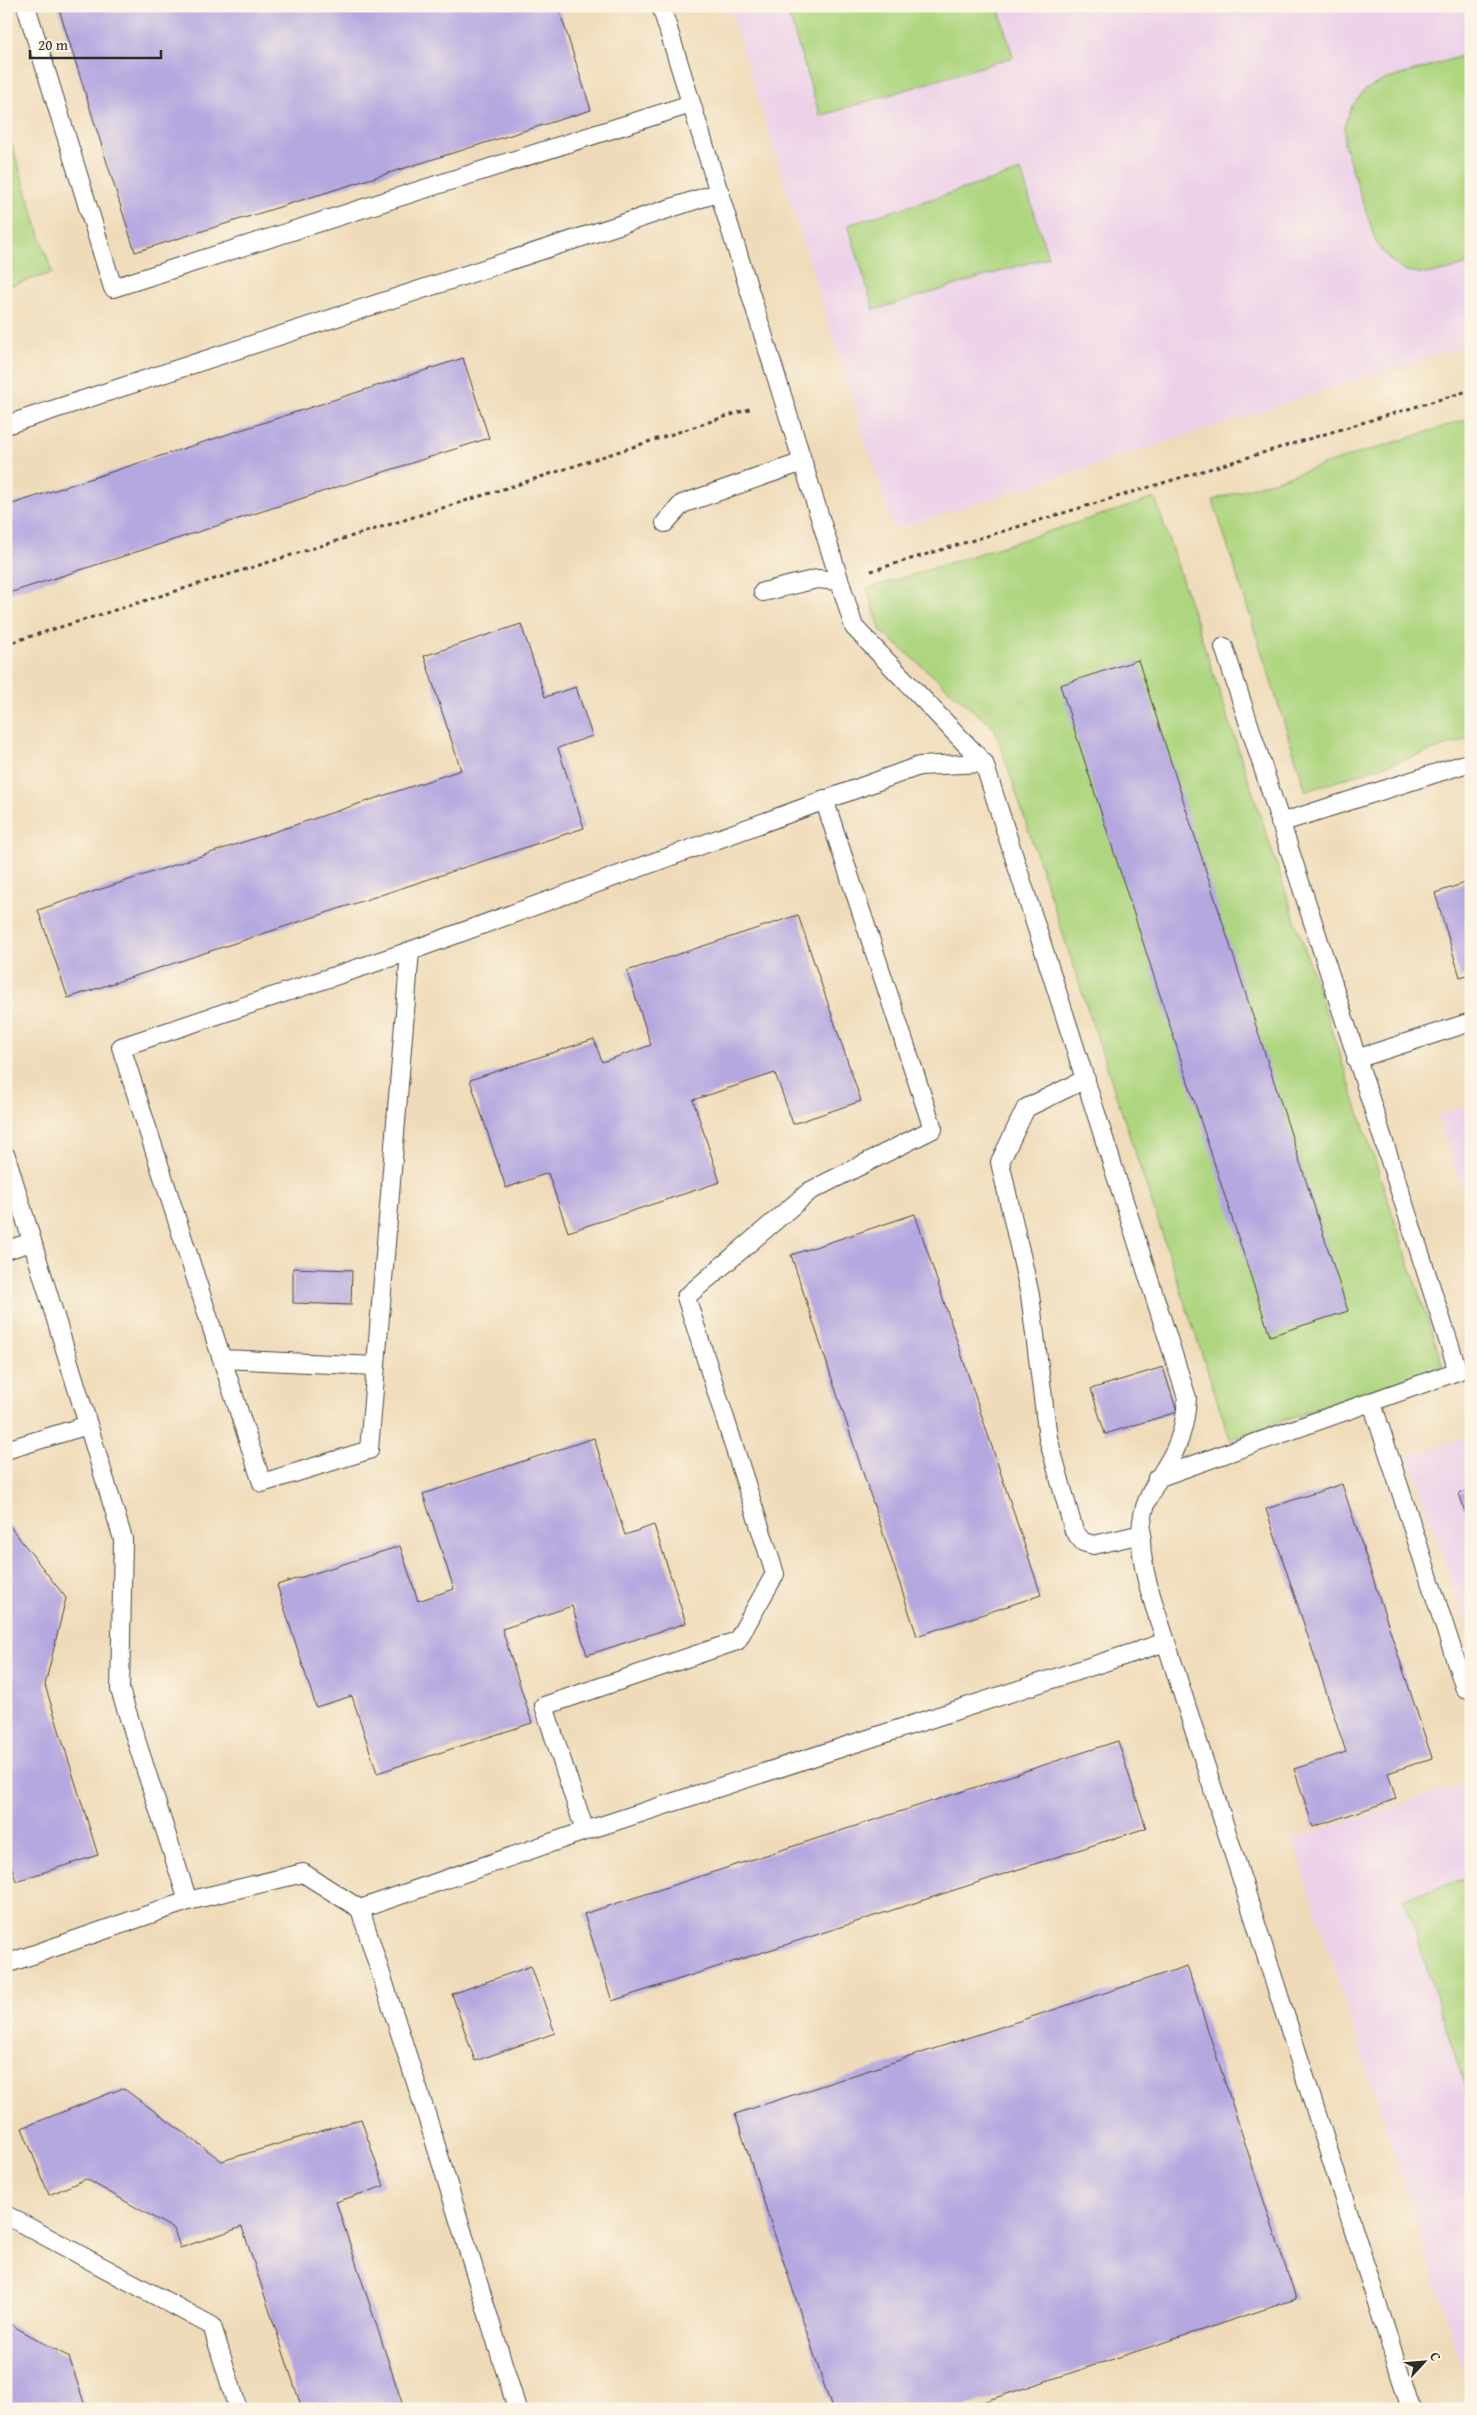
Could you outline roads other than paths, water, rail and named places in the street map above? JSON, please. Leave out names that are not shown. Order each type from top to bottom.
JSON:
[{"type":"lane","points":[[26,6],[113,288],[691,104]]},
{"type":"lane","points":[[661,6],[854,627],[984,763],[1086,1078],[1186,1398],[1186,1419],[1175,1450],[1157,1478],[1144,1508],[1140,1553],[1166,1642],[1411,2409]]},
{"type":"lane","points":[[6,425],[720,192]]},
{"type":"lane","points":[[665,523],[682,504],[804,462]]},
{"type":"lane","points":[[763,592],[817,580],[839,581]]},
{"type":"lane","points":[[1157,1478],[1458,1371],[1224,647]]},
{"type":"lane","points":[[1280,823],[1471,762]]},
{"type":"lane","points":[[410,951],[369,1450],[262,1483],[121,1047],[410,951],[919,766],[984,763]]},
{"type":"lane","points":[[586,1832],[544,1706],[737,1641],[775,1574],[686,1297],[810,1191],[933,1129],[824,799]]},
{"type":"lane","points":[[1356,1059],[1471,1022]]},
{"type":"lane","points":[[1086,1078],[1026,1108],[1000,1162],[1030,1295],[1048,1438],[1074,1531],[1083,1542],[1094,1545],[1142,1534]]},
{"type":"lane","points":[[6,1156],[123,1539],[120,1690],[188,1901]]},
{"type":"lane","points":[[6,1250],[32,1242]]},
{"type":"lane","points":[[222,1359],[375,1366]]},
{"type":"lane","points":[[1372,1403],[1465,1689]]},
{"type":"lane","points":[[6,1450],[88,1424]]},
{"type":"lane","points":[[360,1909],[586,1832],[1166,1642]]},
{"type":"lane","points":[[6,1964],[188,1901],[303,1873],[360,1909],[517,2409]]},
{"type":"lane","points":[[6,2214],[212,2326],[238,2409]]}]
